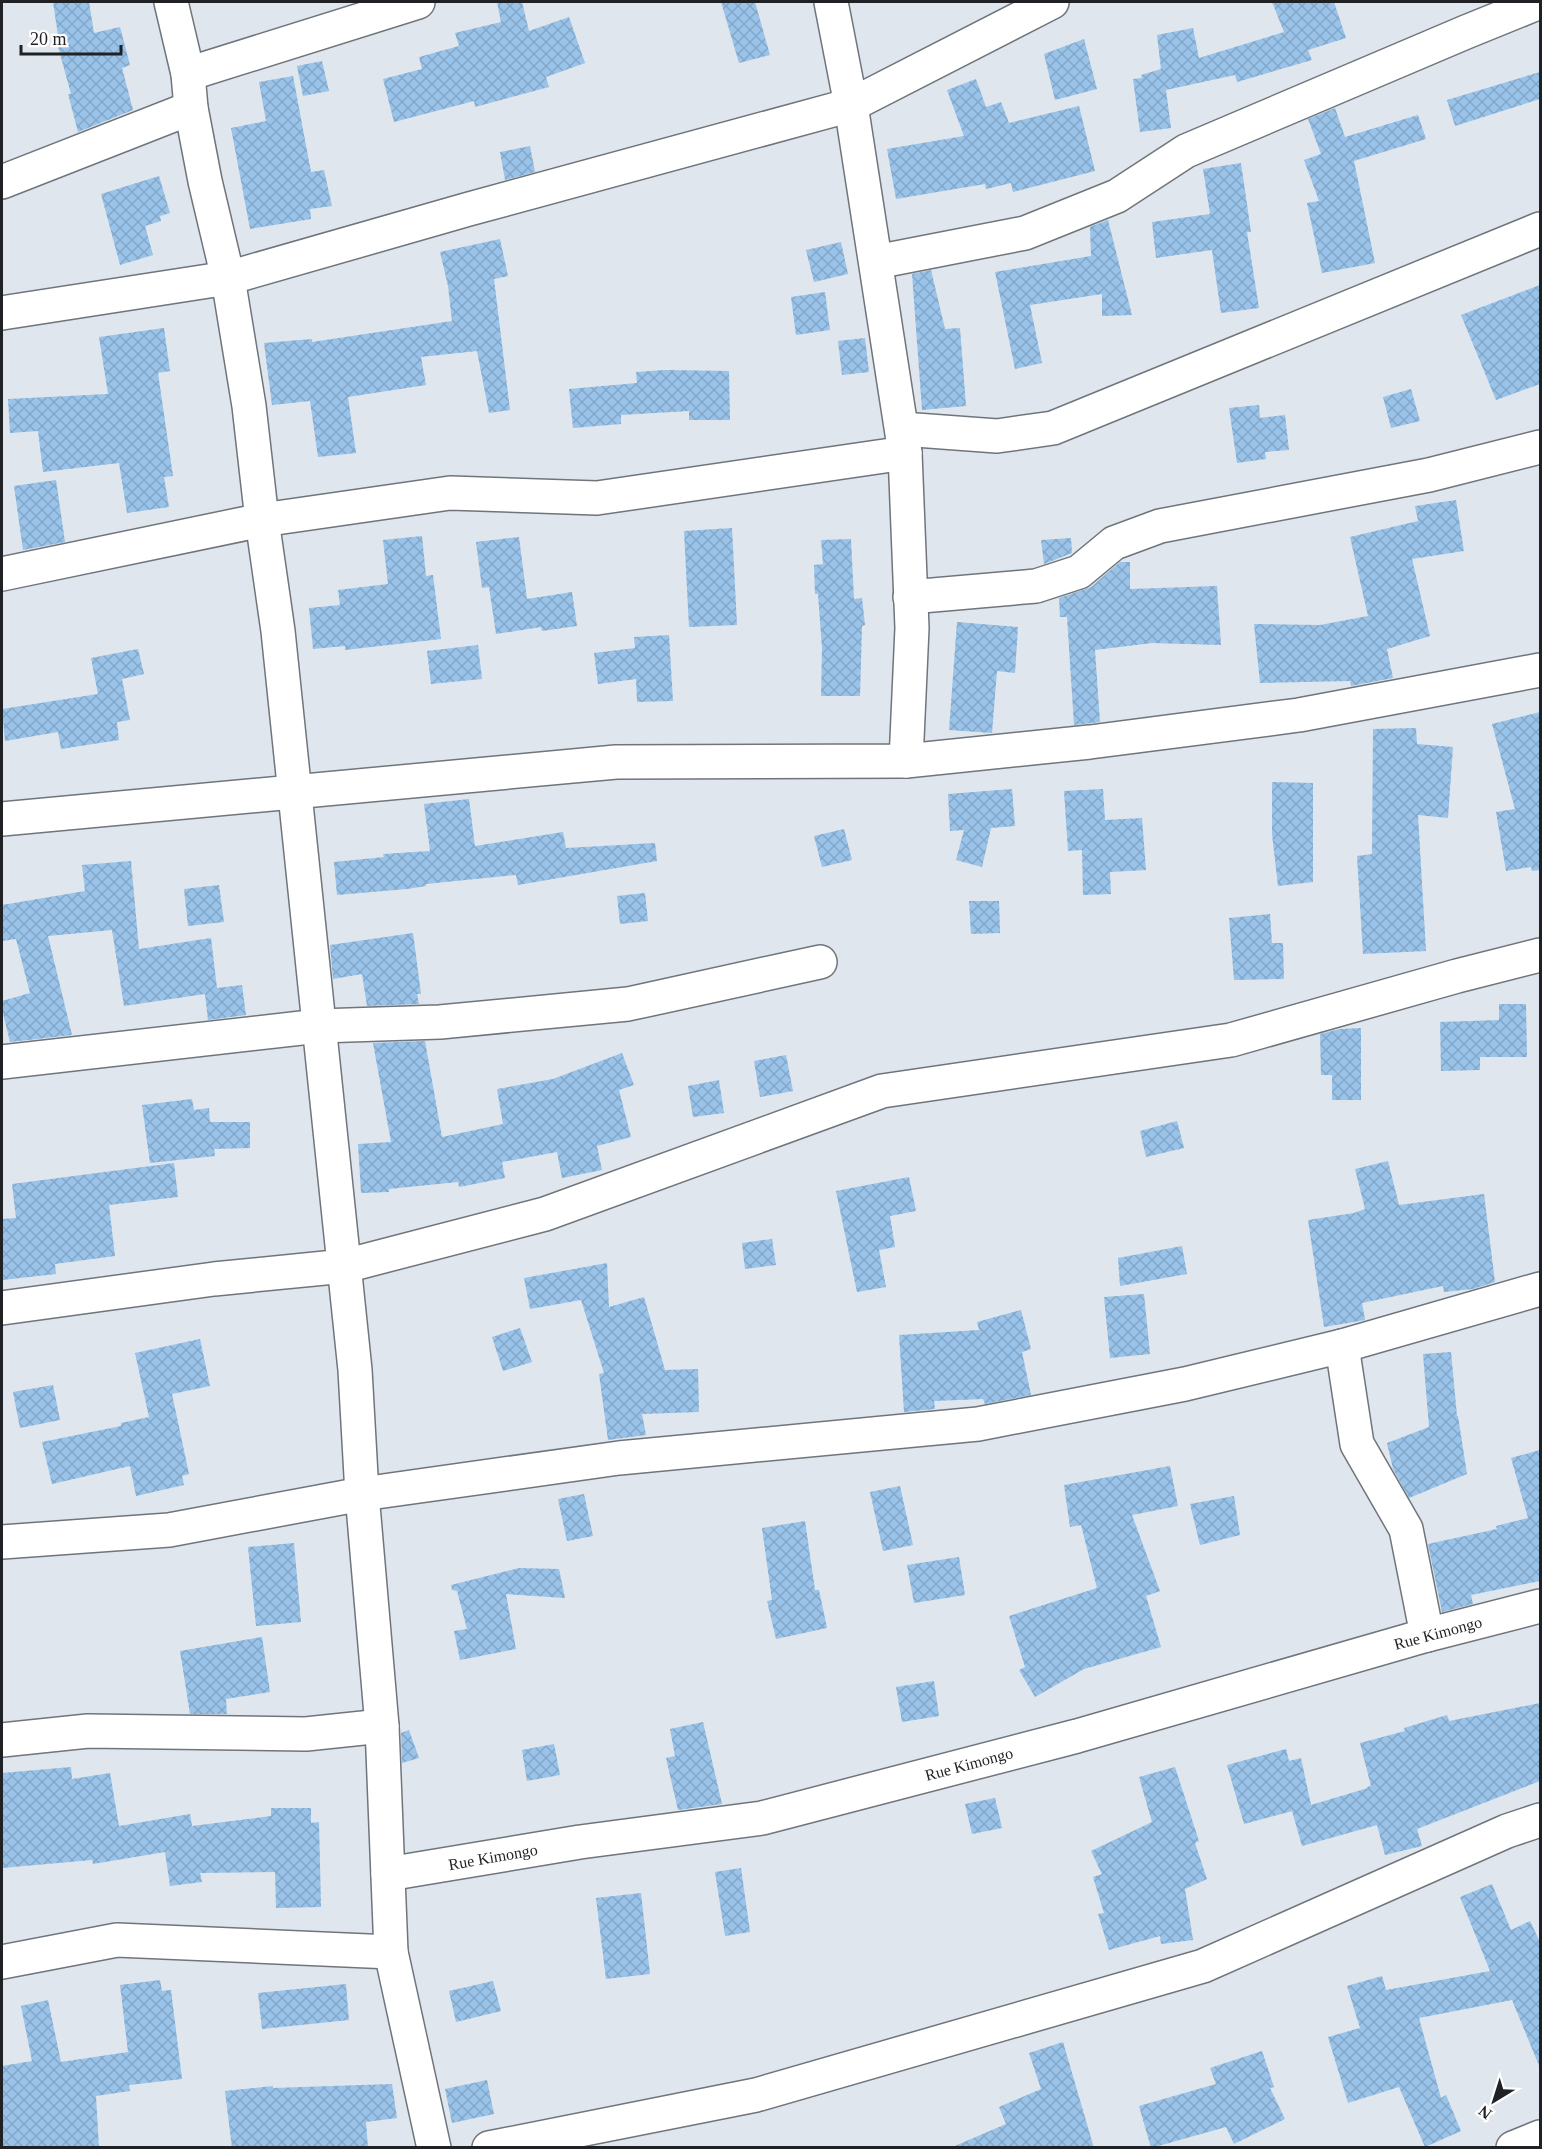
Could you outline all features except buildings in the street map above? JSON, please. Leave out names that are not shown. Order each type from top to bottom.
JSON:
[{"type":"street","points":[[171,2],[188,74],[191,108],[228,278],[249,406],[278,631],[297,791],[355,1370],[362,1494],[382,1726],[391,1952],[434,2148]]},
{"type":"street","points":[[188,74],[418,2]]},
{"type":"street","points":[[831,2],[851,105],[903,441],[912,628],[906,761]]},
{"type":"street","points":[[2,314],[228,278],[480,206],[851,105],[1052,2]]},
{"type":"street","points":[[876,262],[1025,233],[1117,196],[1186,151],[1540,2]]},
{"type":"street","points":[[2,182],[191,108]]},
{"type":"street","points":[[2,574],[262,520],[450,493],[597,498],[903,441],[997,435],[1053,428],[1540,229]]},
{"type":"street","points":[[910,597],[1036,586],[1079,572],[1114,543],[1160,526],[1429,475],[1540,447]]},
{"type":"street","points":[[2,819],[615,762],[906,761],[1090,742],[1299,715],[1540,670]]},
{"type":"street","points":[[2,1308],[214,1279],[345,1266],[545,1214],[882,1091],[1231,1040],[1540,955]]},
{"type":"street","points":[[2,1062],[319,1026],[440,1022],[628,1004],[819,962]]},
{"type":"street","points":[[2,1542],[169,1530],[362,1494],[619,1458],[978,1424],[1185,1384],[1342,1346],[1540,1289]]},
{"type":"street","points":[[1342,1346],[1357,1444],[1406,1529],[1427,1635]]},
{"type":"street","name":"Rue Kimongo","points":[[388,1874],[580,1842],[762,1818],[1077,1736],[1427,1635],[1540,1606]]},
{"type":"street","points":[[2,1740],[88,1731],[306,1734],[382,1726]]},
{"type":"street","points":[[489,2148],[756,2095],[1203,1966],[1507,1831],[1540,1820]]},
{"type":"street","points":[[2,1962],[117,1941],[391,1952]]},
{"type":"street","points":[[1513,2148],[1540,2137]]}]
